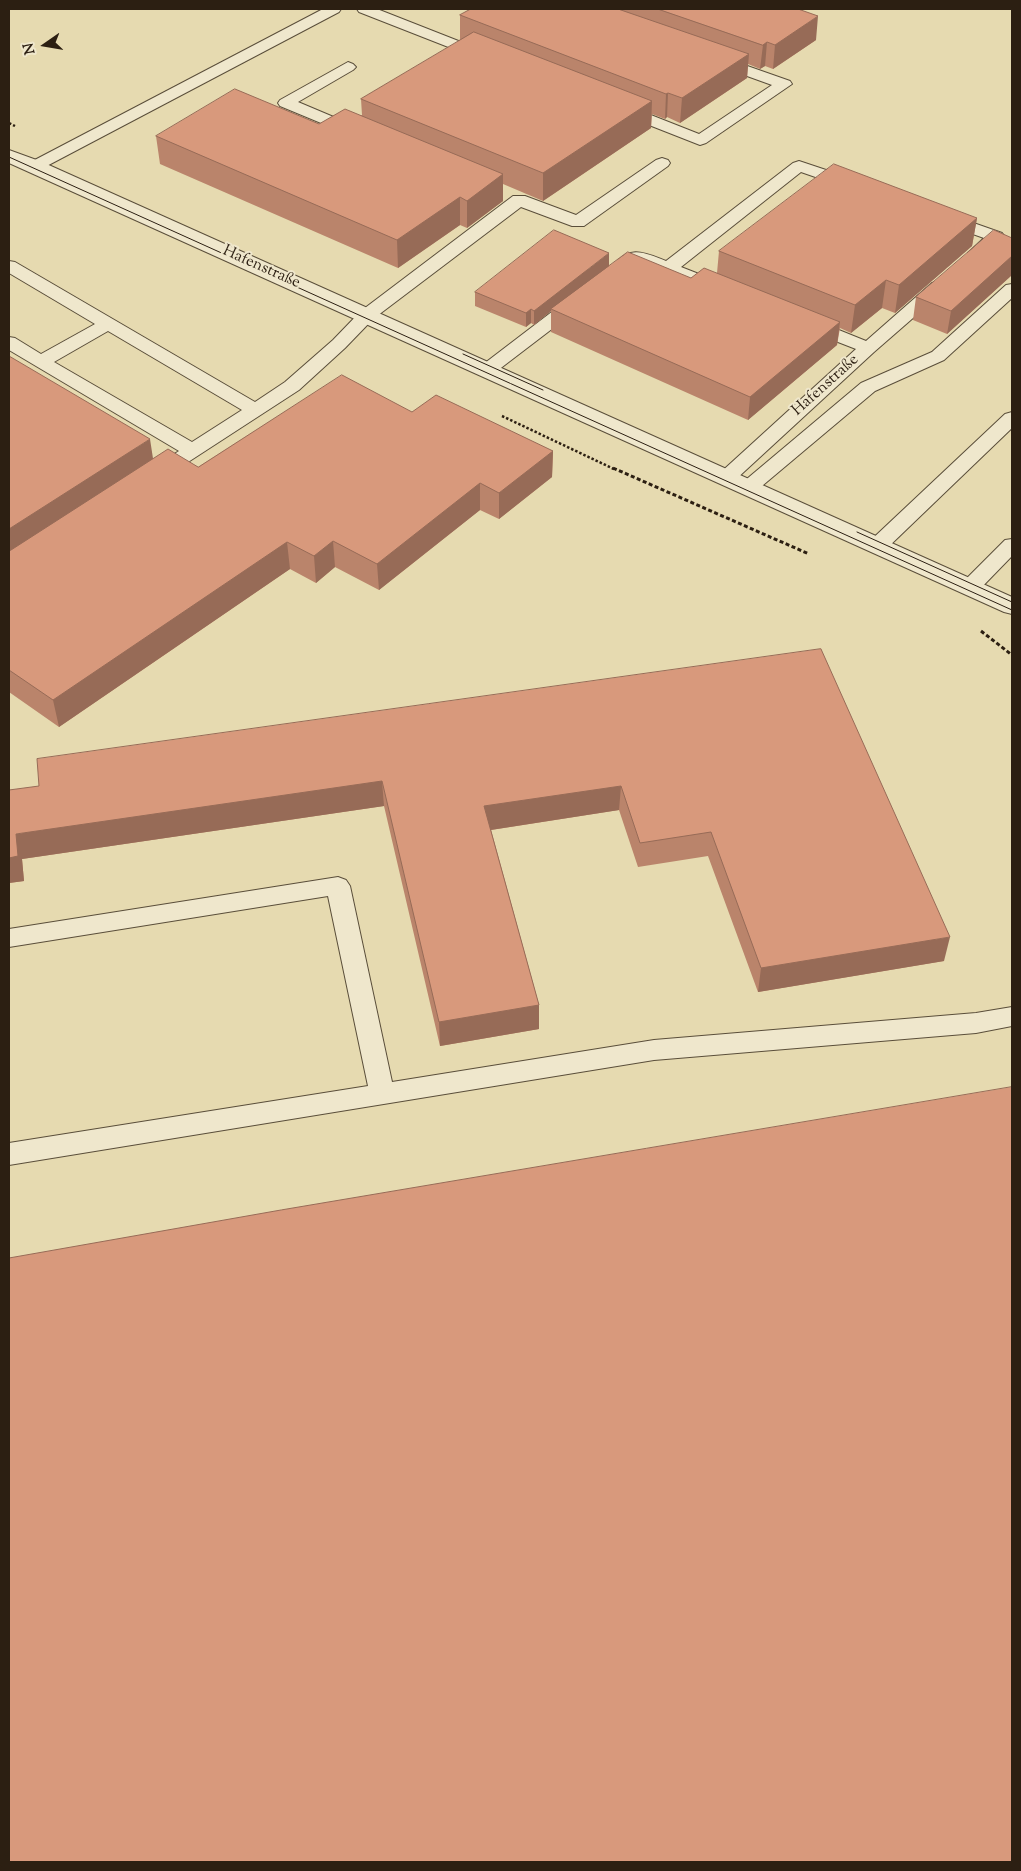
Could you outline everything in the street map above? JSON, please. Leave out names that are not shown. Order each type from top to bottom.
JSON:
[{"type":"street","name":"Hafenstraße","points":[[9,152],[35,166]]},
{"type":"street","name":"Hafenstraße","points":[[9,156],[35,166],[1012,606]]},
{"type":"lane","points":[[35,166],[334,9]]},
{"type":"lane","points":[[364,9],[499,61]]},
{"type":"lane","points":[[389,19],[406,9]]},
{"type":"lane","points":[[608,104],[700,140],[784,84],[700,54]]},
{"type":"lane","points":[[348,67],[286,103],[366,136]]},
{"type":"lane","points":[[501,192],[578,222],[662,163]]},
{"type":"lane","points":[[669,268],[799,166],[864,189]]},
{"type":"lane","points":[[142,483],[292,386],[367,316],[519,200]]},
{"type":"lane","points":[[930,213],[996,237],[966,263]]},
{"type":"lane","points":[[607,279],[637,256],[741,297]]},
{"type":"lane","points":[[9,266],[256,410]]},
{"type":"lane","points":[[868,348],[951,276]]},
{"type":"lane","points":[[749,487],[868,387],[938,356],[1012,289]]},
{"type":"lane","points":[[487,370],[592,290]]},
{"type":"lane","name":"Hafenstraße","points":[[727,477],[868,348],[796,319]]},
{"type":"lane","points":[[41,362],[108,324]]},
{"type":"lane","points":[[9,342],[193,451]]},
{"type":"lane","points":[[877,546],[1012,418]]},
{"type":"lane","points":[[970,587],[1012,545]]},
{"type":"lane","points":[[9,938],[338,886],[382,1094]]},
{"type":"lane","points":[[9,1154],[654,1050],[976,1023],[1012,1017]]},
{"type":"building","points":[[471,9],[618,9],[749,54],[682,98],[666,94],[460,15]]},
{"type":"building","points":[[658,9],[798,9],[818,16],[775,45],[767,42],[763,45]]},
{"type":"building","points":[[474,32],[652,101],[543,173],[361,99]]},
{"type":"building","points":[[235,89],[319,124],[345,109],[503,174],[467,201],[460,197],[397,240],[156,136]]},
{"type":"building","points":[[834,164],[977,218],[899,285],[886,280],[855,305],[719,251]]},
{"type":"building","points":[[554,230],[609,253],[534,311],[531,309],[526,313],[475,292]]},
{"type":"building","points":[[994,230],[1012,238],[1012,256],[951,311],[916,297]]},
{"type":"building","points":[[628,252],[691,278],[704,268],[840,322],[750,397],[551,309]]},
{"type":"building","points":[[9,356],[150,439],[9,529]]},
{"type":"building","points":[[342,375],[412,412],[436,395],[553,451],[499,493],[480,483],[377,564],[333,541],[314,556],[287,542],[53,700],[9,670],[9,551],[168,449],[198,467]]},
{"type":"building","points":[[821,649],[950,937],[761,968],[711,832],[640,843],[621,786],[484,806],[539,1005],[439,1022],[382,781],[16,834],[18,856],[9,858],[9,790],[39,786],[37,759]]},
{"type":"building","points":[[1012,1087],[1012,1862],[9,1862],[9,1258],[281,1210]]},
{"type":"tram line","points":[[9,157],[1012,610]]},
{"type":"tram line","points":[[463,354],[543,390]]},
{"type":"tram line","points":[[857,532],[1012,602]]}]
